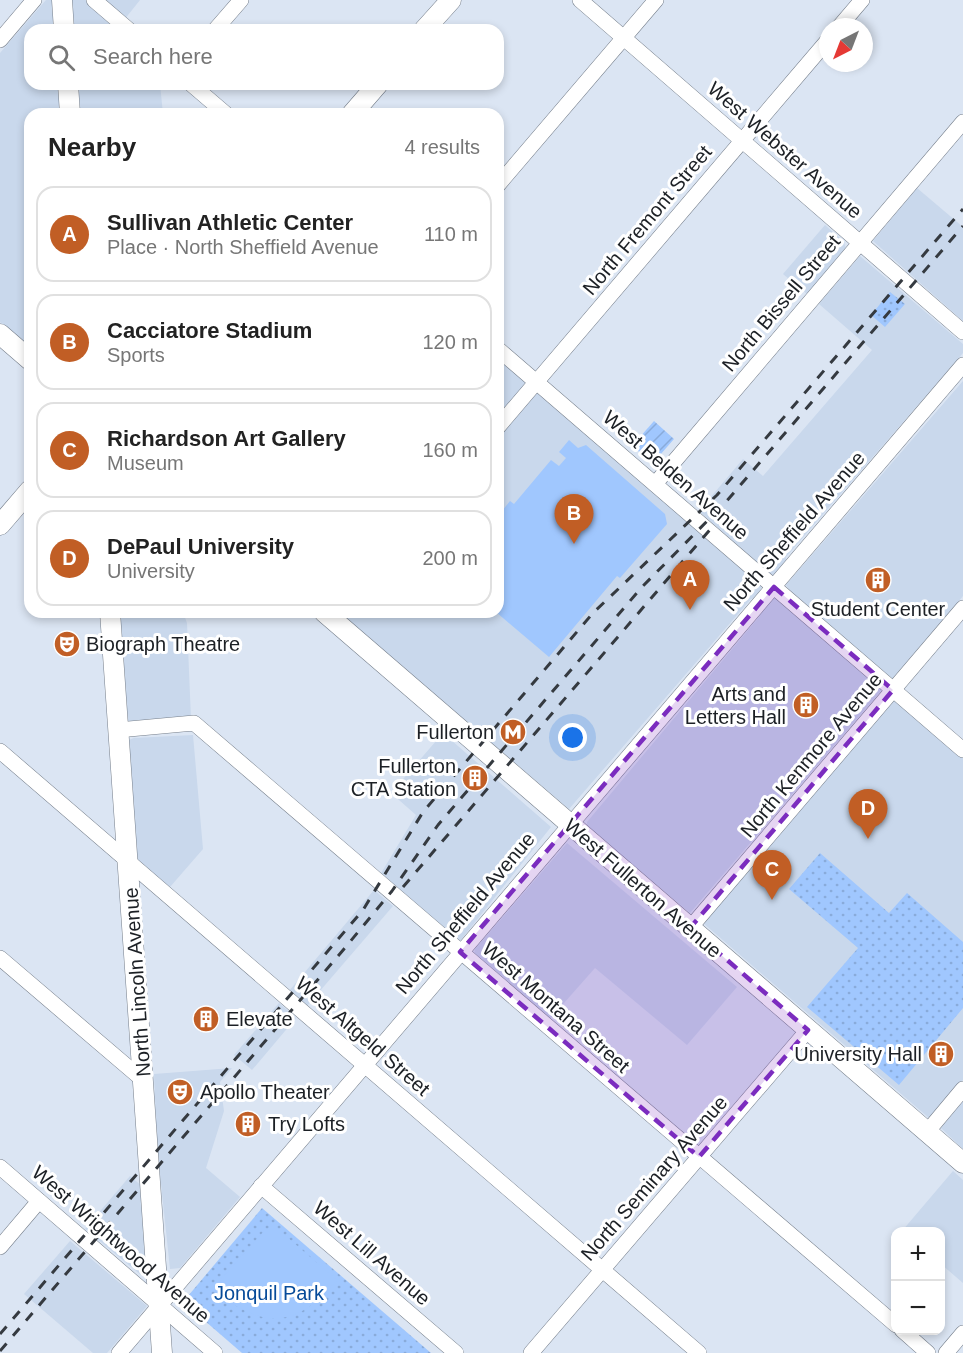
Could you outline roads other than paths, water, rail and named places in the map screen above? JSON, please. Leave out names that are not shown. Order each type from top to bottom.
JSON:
[{"type":"main road","points":[[62,0],[64,24]]},
{"type":"main road","points":[[429,24],[451,0]]},
{"type":"main road","points":[[68,90],[69,108]]},
{"type":"main road","points":[[357,108],[373,90]]},
{"type":"main road","points":[[0,334],[24,355]]},
{"type":"main road","points":[[0,525],[24,497]]},
{"type":"main road","name":"North Lincoln Avenue","points":[[110,618],[162,1353]]},
{"type":"main road","name":"West Fullerton Avenue","points":[[337,618],[569,824],[963,1163]]},
{"type":"street","points":[[0,40],[34,0]]},
{"type":"street","points":[[94,0],[122,24]]},
{"type":"street","points":[[220,24],[241,0]]},
{"type":"street","name":"West Webster Avenue","points":[[580,0],[963,332]]},
{"type":"street","points":[[504,178],[656,0]]},
{"type":"street","points":[[847,18],[862,0]]},
{"type":"street","name":"North Fremont Street","points":[[504,420],[819,51]]},
{"type":"street","points":[[199,90],[219,108]]},
{"type":"street","name":"North Bissell Street","points":[[654,484],[963,122]]},
{"type":"street","name":"West Belden Avenue","points":[[504,354],[963,750]]},
{"type":"street","name":"North Sheffield Avenue","points":[[119,1353],[963,365]]},
{"type":"street","name":"North Kenmore Avenue","points":[[690,928],[963,608]]},
{"type":"street","name":"West Montana Street","points":[[118,730],[194,723],[891,1321]]},
{"type":"street","name":"West Altgeld Street","points":[[0,751],[699,1353]]},
{"type":"street","points":[[0,958],[143,1080]]},
{"type":"street","name":"North Seminary Avenue","points":[[531,1353],[808,1030]]},
{"type":"street","points":[[927,1132],[963,1089]]},
{"type":"street","name":"West Wrightwood Avenue","points":[[0,1167],[214,1353]]},
{"type":"street","name":"West Lill Avenue","points":[[261,1186],[456,1353]]},
{"type":"street","points":[[0,1247],[39,1201]]},
{"type":"street","points":[[946,1353],[963,1333]]},
{"type":"street","points":[[908,1335],[928,1353]]},
{"type":"railway","points":[[0,1334],[363,910],[423,812],[593,613],[717,495],[963,209]]},
{"type":"railway","points":[[0,1351],[344,949],[392,891],[438,825],[642,587],[725,503],[963,226]]},
{"type":"railway","points":[[403,887],[714,525]]},
{"type":"place","name":"Cacciatore Stadium","points":[[574,544]]},
{"type":"place","name":"Student Center","points":[[878,580]]},
{"type":"place","name":"Sullivan Athletic Center","points":[[690,610]]},
{"type":"place","name":"Biograph Theatre","points":[[67,644]]},
{"type":"place","name":"Arts and Letters Hall","points":[[806,705]]},
{"type":"place","name":"Fullerton","points":[[513,732]]},
{"type":"place","name":"Fullerton CTA Station","points":[[475,778]]},
{"type":"place","name":"DePaul University","points":[[868,839]]},
{"type":"place","name":"Richardson Art Gallery","points":[[772,900]]},
{"type":"place","name":"Elevate","points":[[206,1019]]},
{"type":"place","name":"University Hall","points":[[941,1054]]},
{"type":"place","name":"Apollo Theater","points":[[180,1092]]},
{"type":"place","name":"Try Lofts","points":[[248,1124]]},
{"type":"park label","name":"Jonquil Park","points":[[269,1293]]}]
